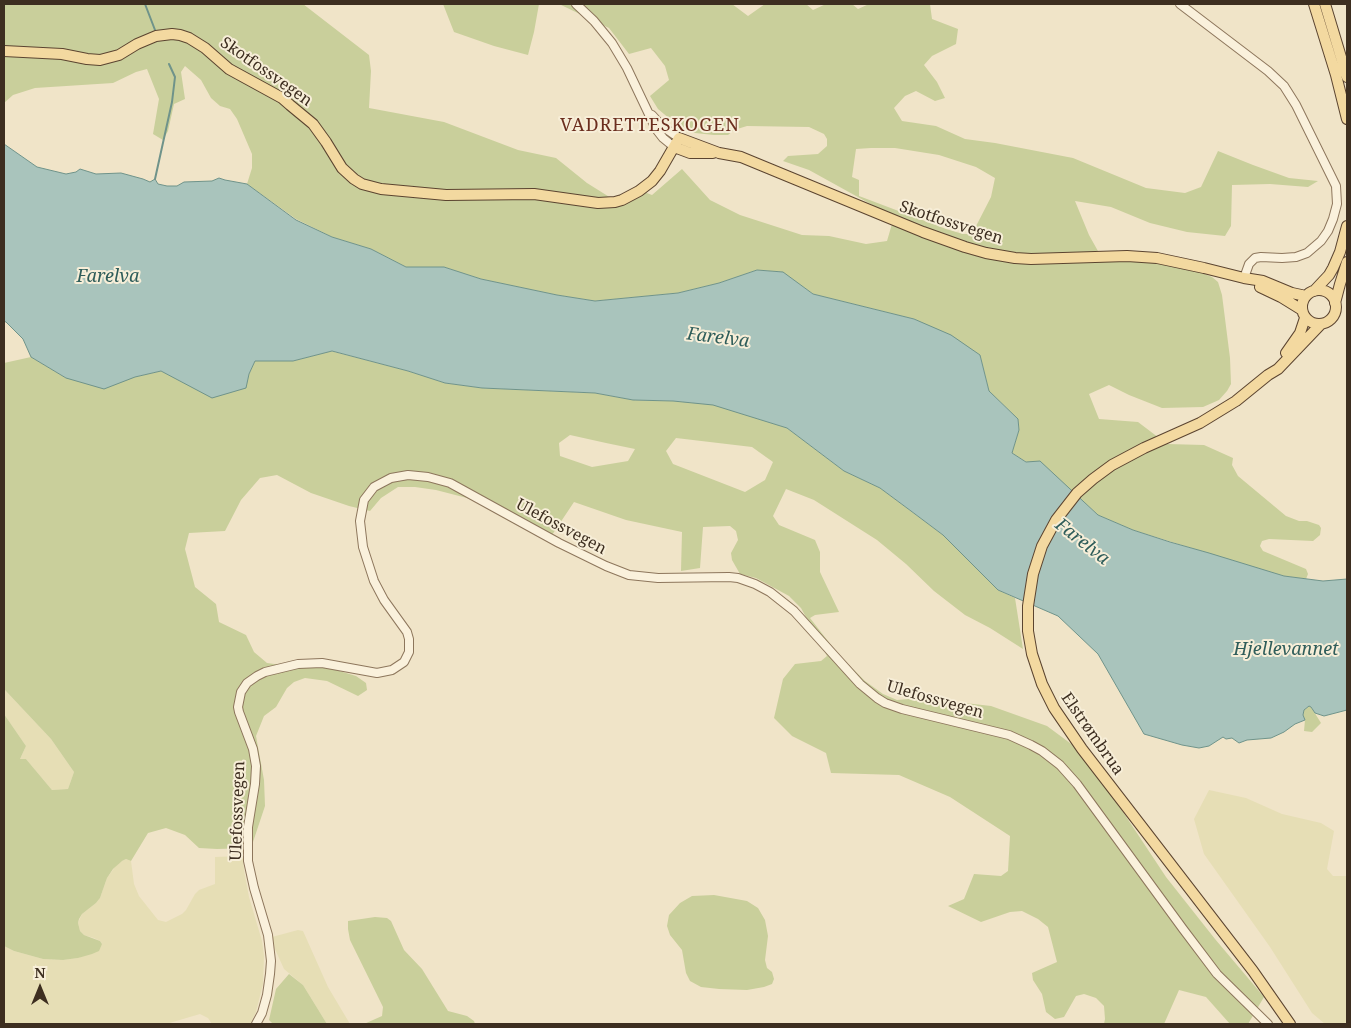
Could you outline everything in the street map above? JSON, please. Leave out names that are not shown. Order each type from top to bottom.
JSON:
[{"type":"main road","points":[[1314,4],[1334,68],[1347,119]]},
{"type":"main road","points":[[1325,4],[1347,77]]},
{"type":"main road","name":"Skotfossvegen","points":[[4,51],[62,54],[100,60],[119,55],[156,36],[172,34],[189,38],[205,48],[229,69],[282,98],[295,108],[313,124],[342,168],[362,184],[381,189],[446,195],[534,194],[607,203],[622,200],[646,187],[660,171],[676,143],[741,158],[923,232],[986,253],[1015,258],[1143,256],[1263,281],[1292,293],[1310,294]]},
{"type":"main road","points":[[1347,226],[1340,252],[1329,275],[1302,302],[1304,314],[1312,323],[1325,324],[1332,318],[1336,311],[1340,284],[1347,262]]},
{"type":"main road","name":"Skotfossvegen","points":[[1244,278],[1281,297],[1304,314]]},
{"type":"main road","points":[[1310,294],[1327,292],[1336,303]]},
{"type":"main road","name":"Elstrømbrua","points":[[1268,375],[1300,333],[1304,314]]},
{"type":"main road","name":"Elstrømbrua","points":[[1290,1024],[1254,971],[1063,722],[1047,696],[1038,674],[1030,644],[1028,618],[1030,585],[1036,560],[1047,535],[1069,502],[1086,485],[1112,465],[1213,416],[1236,401],[1268,375],[1278,370],[1320,325]]},
{"type":"street","points":[[576,4],[594,21],[612,43],[649,112],[676,143]]},
{"type":"street","points":[[1180,4],[1268,71],[1284,86],[1296,105],[1336,186],[1337,204],[1333,219],[1321,241],[1307,253],[1296,257],[1256,258],[1249,264],[1244,278]]},
{"type":"street","name":"Ulefossvegen","points":[[256,1024],[267,995],[270,961],[267,932],[248,861],[248,827],[256,766],[253,749],[239,712],[241,692],[247,683],[257,676],[298,664],[322,663],[377,672],[392,670],[404,662],[409,652],[407,632],[384,600],[374,581],[363,547],[360,521],[364,500],[374,487],[391,478],[408,475],[438,478],[450,483],[558,543],[629,575],[658,578],[730,577],[755,584],[770,592],[794,611],[860,684],[884,703],[1008,735],[1031,744],[1042,751],[1060,765],[1077,784],[1217,974],[1268,1024]]},
{"type":"shaded area","points":[[4,689],[51,739],[74,772],[68,789],[52,790],[26,759],[20,759],[26,746],[4,714]]},
{"type":"shaded area","points":[[1209,790],[1246,798],[1282,814],[1321,823],[1334,831],[1327,869],[1333,876],[1347,876],[1347,1024],[1325,1024],[1312,1013],[1270,947],[1204,854],[1194,819]]},
{"type":"shaded area","points":[[241,856],[243,858],[249,897],[262,941],[264,956],[263,984],[256,1012],[250,1024],[212,1024],[208,1018],[200,1014],[166,1024],[4,1024],[4,946],[14,951],[43,959],[63,960],[78,958],[102,944],[94,938],[84,935],[80,931],[78,923],[82,914],[100,898],[107,878],[118,863],[126,859],[131,861],[134,884],[139,896],[158,920],[166,922],[182,914],[199,890],[215,884],[215,857]]},
{"type":"shaded area","points":[[298,930],[303,931],[328,987],[350,1024],[327,1024],[303,985],[284,969],[274,947],[272,937]]},
{"type":"green space","points":[[4,4],[303,4],[369,55],[371,71],[369,108],[444,122],[518,150],[556,158],[587,183],[619,203],[639,190],[652,195],[682,169],[710,200],[740,215],[802,235],[829,236],[866,244],[887,241],[894,217],[809,170],[783,161],[788,156],[818,154],[827,146],[827,139],[824,134],[809,127],[747,126],[734,130],[728,135],[714,135],[695,133],[676,124],[658,109],[650,96],[669,80],[665,66],[651,48],[629,54],[609,28],[559,4],[732,4],[748,16],[765,4],[806,4],[813,10],[826,4],[852,4],[858,9],[869,4],[930,4],[932,19],[958,29],[956,44],[932,56],[924,65],[937,82],[945,98],[935,101],[916,91],[905,96],[894,108],[902,121],[936,126],[965,139],[1073,158],[1146,188],[1185,193],[1201,187],[1218,151],[1289,178],[1318,181],[1308,187],[1270,184],[1232,185],[1231,226],[1225,236],[1187,232],[1150,223],[1111,207],[1075,201],[1089,235],[1103,260],[1139,261],[1169,265],[1200,272],[1218,282],[1222,295],[1230,358],[1231,384],[1219,400],[1203,407],[1162,408],[1109,385],[1089,394],[1099,419],[1138,422],[1167,444],[1204,445],[1233,458],[1232,465],[1238,476],[1286,516],[1319,525],[1321,528],[1320,535],[1313,541],[1269,539],[1262,541],[1260,546],[1263,551],[1306,569],[1308,574],[1306,579],[1262,570],[1133,530],[1098,515],[1069,488],[1012,453],[1019,430],[1018,419],[989,391],[980,355],[914,319],[813,294],[782,272],[757,270],[719,283],[678,293],[595,301],[481,279],[444,267],[406,267],[371,249],[332,237],[296,219],[247,184],[252,168],[252,154],[237,119],[230,109],[220,106],[211,98],[201,80],[185,66],[181,72],[185,99],[174,104],[168,131],[163,140],[153,134],[159,99],[147,69],[113,83],[35,88],[13,95],[4,103]],"holes":[[[895,148],[939,155],[976,167],[995,178],[991,197],[972,234],[963,234],[946,229],[859,196],[859,180],[852,177],[856,149]]]},
{"type":"green space","points":[[443,4],[539,4],[528,55],[454,32]]},
{"type":"green space","points":[[331,351],[408,371],[445,383],[482,388],[595,393],[633,400],[713,404],[787,428],[844,471],[880,488],[943,535],[998,590],[1015,598],[1023,649],[965,615],[934,591],[877,540],[814,500],[786,489],[773,516],[779,525],[815,540],[820,552],[820,572],[839,612],[815,615],[810,618],[838,654],[865,681],[883,694],[897,700],[921,698],[991,706],[1047,726],[1078,749],[1166,877],[1264,997],[1248,1024],[1230,1024],[1206,997],[1179,990],[1164,1024],[1104,1024],[1104,1006],[1096,998],[1084,994],[1076,996],[1064,1017],[1055,1019],[1046,1012],[1042,994],[1033,980],[1032,973],[1057,962],[1048,927],[1038,919],[1022,911],[1010,912],[981,922],[948,906],[964,899],[974,874],[1001,876],[1008,871],[1010,836],[950,797],[899,775],[831,773],[826,753],[792,736],[774,718],[783,679],[795,664],[821,661],[827,656],[801,608],[789,596],[756,578],[740,574],[732,560],[731,553],[738,540],[736,531],[730,526],[703,527],[700,568],[681,571],[682,532],[626,520],[574,502],[552,535],[519,516],[467,498],[436,490],[398,487],[381,498],[370,511],[311,493],[277,475],[260,478],[241,500],[225,531],[189,533],[185,549],[195,587],[216,604],[219,622],[246,635],[254,652],[267,663],[296,667],[326,667],[356,676],[366,683],[367,690],[358,696],[327,681],[305,678],[294,682],[287,688],[276,707],[264,716],[256,736],[264,780],[265,806],[251,848],[199,848],[185,835],[166,828],[148,833],[131,861],[126,859],[113,869],[107,878],[100,898],[79,919],[80,931],[84,935],[100,941],[102,944],[99,951],[78,958],[63,960],[43,959],[14,951],[4,946],[4,714],[26,746],[20,759],[26,759],[52,790],[68,789],[74,772],[51,739],[4,689],[4,363],[31,357],[66,378],[135,377],[161,371],[185,383],[245,388],[255,361],[293,361]],"holes":[[[570,435],[606,443],[635,449],[628,461],[592,467],[560,456],[559,443]],[[676,438],[752,447],[773,462],[765,480],[745,492],[673,464],[666,451]]]},
{"type":"green space","points":[[1309,706],[1321,723],[1312,732],[1304,731],[1304,710]]},
{"type":"green space","points":[[714,895],[747,901],[758,908],[765,920],[768,936],[765,960],[767,968],[772,972],[774,979],[772,984],[747,990],[719,989],[701,987],[690,981],[686,973],[682,950],[670,935],[667,926],[669,915],[680,903],[692,896]]},
{"type":"green space","points":[[375,917],[387,918],[391,921],[404,950],[422,969],[448,1011],[467,1016],[475,1024],[364,1024],[382,1016],[383,1007],[350,940],[348,921]]},
{"type":"green space","points":[[289,974],[303,985],[327,1024],[273,1024],[269,1020],[276,989]]},
{"type":"water","name":"Farelva","points":[[4,144],[37,167],[66,174],[80,169],[96,174],[121,173],[150,182],[155,179],[158,184],[167,186],[177,186],[184,182],[212,181],[219,178],[247,184],[296,220],[332,237],[371,249],[406,267],[444,267],[481,279],[595,301],[678,293],[719,283],[757,270],[783,272],[813,294],[914,319],[951,335],[980,355],[989,391],[1018,419],[1019,430],[1012,453],[1026,462],[1040,461],[1098,515],[1133,530],[1284,576],[1323,581],[1347,579],[1347,710],[1324,716],[1315,713],[1309,706],[1304,710],[1305,720],[1271,738],[1247,740],[1239,743],[1232,738],[1226,739],[1223,737],[1209,746],[1199,748],[1144,734],[1098,654],[1058,616],[998,590],[943,535],[880,488],[844,471],[787,428],[713,405],[633,400],[595,393],[482,388],[445,383],[332,351],[293,361],[255,361],[249,374],[246,388],[212,398],[161,371],[135,377],[104,389],[66,378],[31,357],[23,339],[4,321]]},
{"type":"waterway","points":[[145,4],[155,30]]},
{"type":"waterway","points":[[155,179],[172,102],[175,77],[169,64]]},
{"type":"district","name":"VADRETTESKOGEN","points":[[650,126]]},
{"type":"water label","name":"Hjellevannet","points":[[1286,650]]}]
